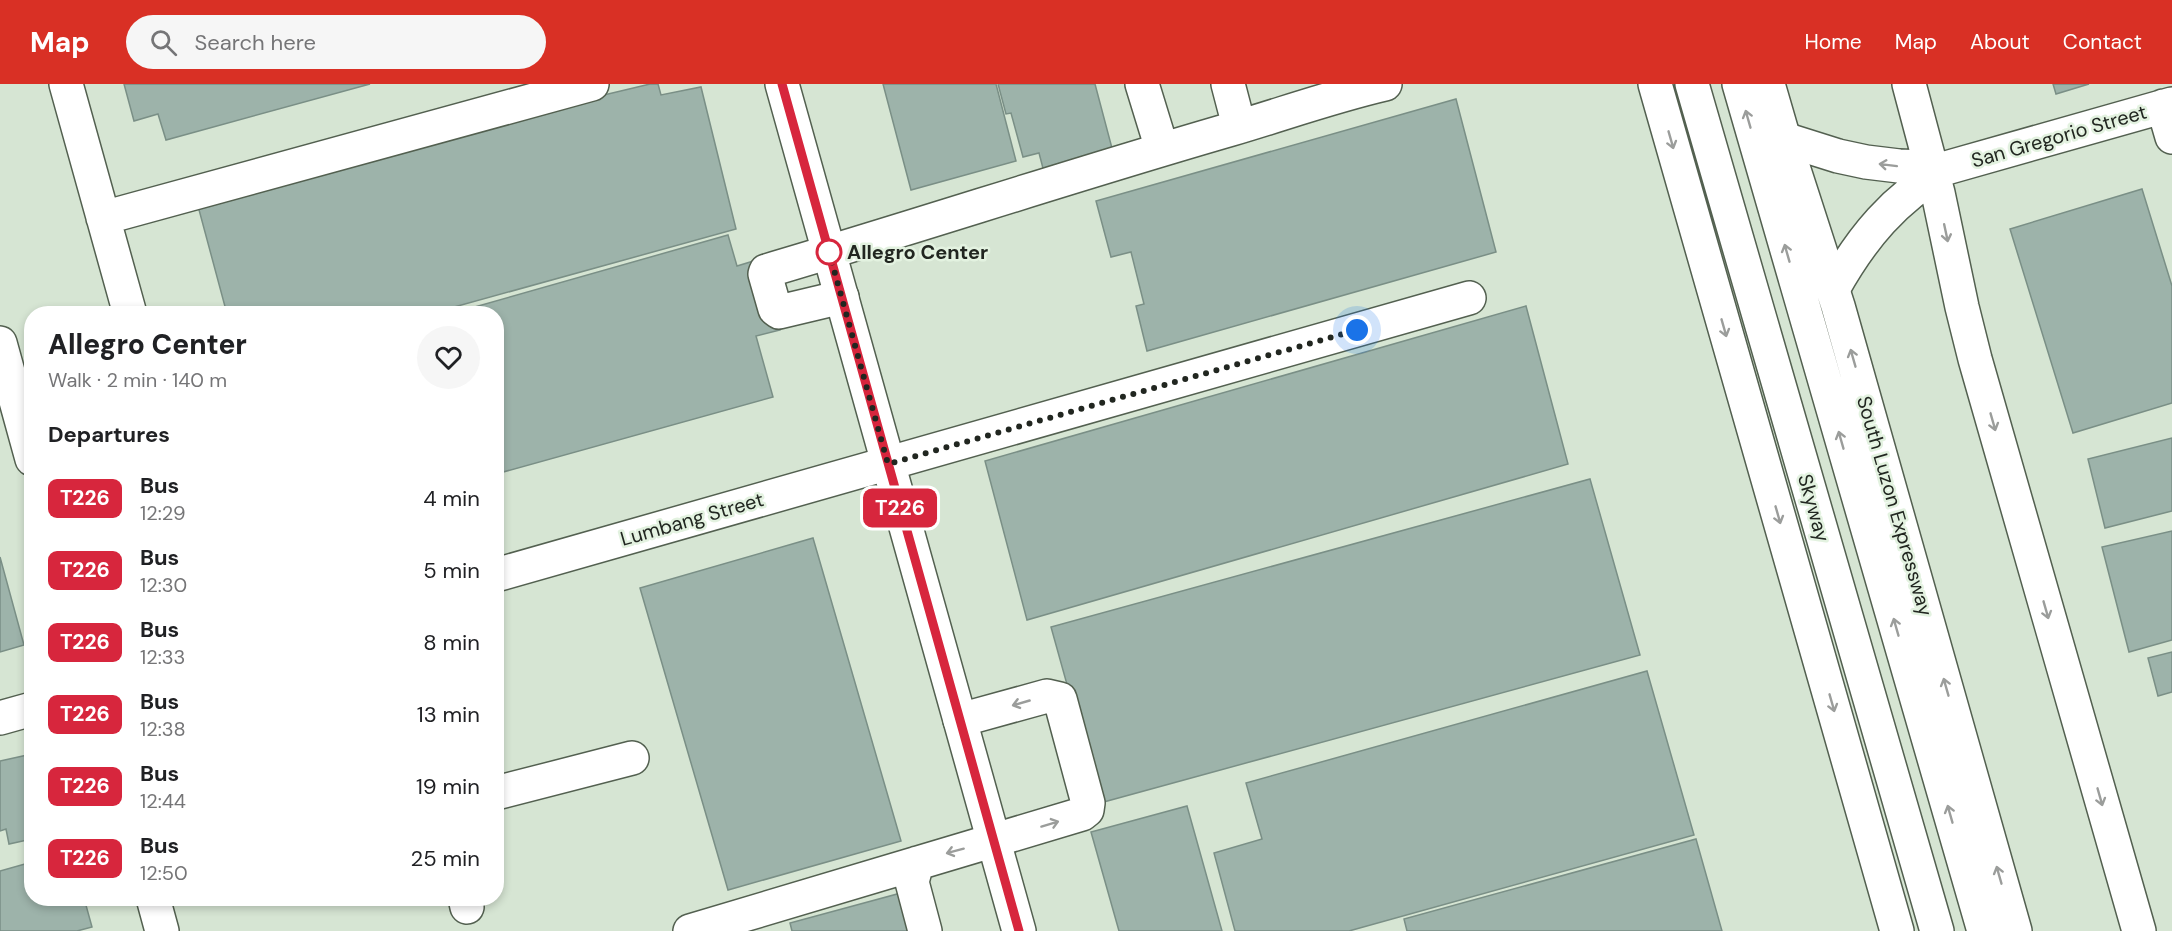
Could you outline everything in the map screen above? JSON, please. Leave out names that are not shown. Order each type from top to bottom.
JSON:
[{"type":"main road","points":[[66,84],[128,306]]},
{"type":"main road","points":[[103,218],[592,84]]},
{"type":"main road","points":[[782,84],[1019,931]]},
{"type":"main road","points":[[1142,84],[1162,149]]},
{"type":"main road","points":[[1228,84],[1239,126]]},
{"type":"main road","points":[[842,297],[779,312],[775,309],[765,274],[766,271],[829,251],[1239,126],[1310,94],[1382,84]]},
{"type":"main road","points":[[1654,84],[1897,931]]},
{"type":"main road","points":[[1690,84],[1933,931]]},
{"type":"main road","name":"Skyway","points":[[1690,84],[1937,931]]},
{"type":"main road","points":[[1738,84],[1984,931]]},
{"type":"main road","name":"South Luzon Expressway","points":[[1768,84],[1835,297],[2015,931]]},
{"type":"main road","points":[[1909,84],[1937,176],[1962,307],[1978,371],[2139,931]]},
{"type":"main road","name":"San Gregorio Street","points":[[1784,139],[1838,156],[1937,176],[2169,116]]},
{"type":"main road","points":[[1835,297],[1879,242],[1907,216],[1937,176]]},
{"type":"main road","name":"Lumbang Street","points":[[504,573],[1469,298]]},
{"type":"main road","points":[[0,343],[24,430]]},
{"type":"main road","points":[[690,931],[994,841],[1082,814],[1087,810],[1089,803],[1060,699],[1047,696],[960,720]]},
{"type":"main road","points":[[0,718],[24,711]]},
{"type":"main road","points":[[504,791],[632,758]]},
{"type":"main road","points":[[917,863],[912,882],[925,931]]},
{"type":"main road","points":[[155,906],[162,931]]},
{"type":"building","points":[[124,84],[370,84],[166,140],[158,114],[134,121]]},
{"type":"building","points":[[650,84],[658,84],[661,95],[701,87],[736,229],[458,306],[225,306],[198,206],[541,110]]},
{"type":"building","points":[[883,84],[996,84],[1016,161],[911,190]]},
{"type":"building","points":[[998,84],[1095,84],[1113,152],[1044,172],[1039,153],[1023,157],[1011,113],[1006,114]]},
{"type":"building","points":[[2053,84],[2089,84],[2056,94]]},
{"type":"building","points":[[1456,99],[1496,252],[1147,351],[1136,306],[1144,304],[1131,252],[1111,257],[1096,201]]},
{"type":"building","points":[[2142,189],[2172,286],[2172,403],[2073,433],[2010,229]]},
{"type":"building","points":[[728,235],[737,266],[760,259],[780,330],[756,336],[773,397],[504,472],[504,306],[478,306]]},
{"type":"building","points":[[1526,306],[1568,464],[1027,620],[985,461]]},
{"type":"building","points":[[2172,438],[2172,511],[2105,528],[2088,459]]},
{"type":"building","points":[[1590,479],[1640,655],[1100,803],[1051,627]]},
{"type":"building","points":[[2172,531],[2172,640],[2129,652],[2102,547]]},
{"type":"building","points":[[813,538],[901,841],[728,890],[640,588]]},
{"type":"building","points":[[0,557],[24,645],[0,652]]},
{"type":"building","points":[[2172,652],[2172,692],[2158,696],[2148,658]]},
{"type":"building","points":[[1647,671],[1694,835],[1349,931],[1235,931],[1214,853],[1262,839],[1246,783]]},
{"type":"building","points":[[24,756],[24,841],[9,844],[6,829],[0,831],[0,761]]},
{"type":"building","points":[[1187,806],[1222,931],[1119,931],[1091,832]]},
{"type":"building","points":[[1696,839],[1722,931],[1407,931],[1404,919]]},
{"type":"building","points":[[24,864],[24,906],[86,906],[92,927],[77,931],[0,931],[0,871]]},
{"type":"building","points":[[901,893],[917,931],[792,931],[790,923]]},
{"type":"bus line","name":"T226","points":[[782,84],[1019,931]]},
{"type":"place","name":"Allegro Center","points":[[829,252]]},
{"type":"route","points":[[829,252],[888,464],[1357,330]]}]
